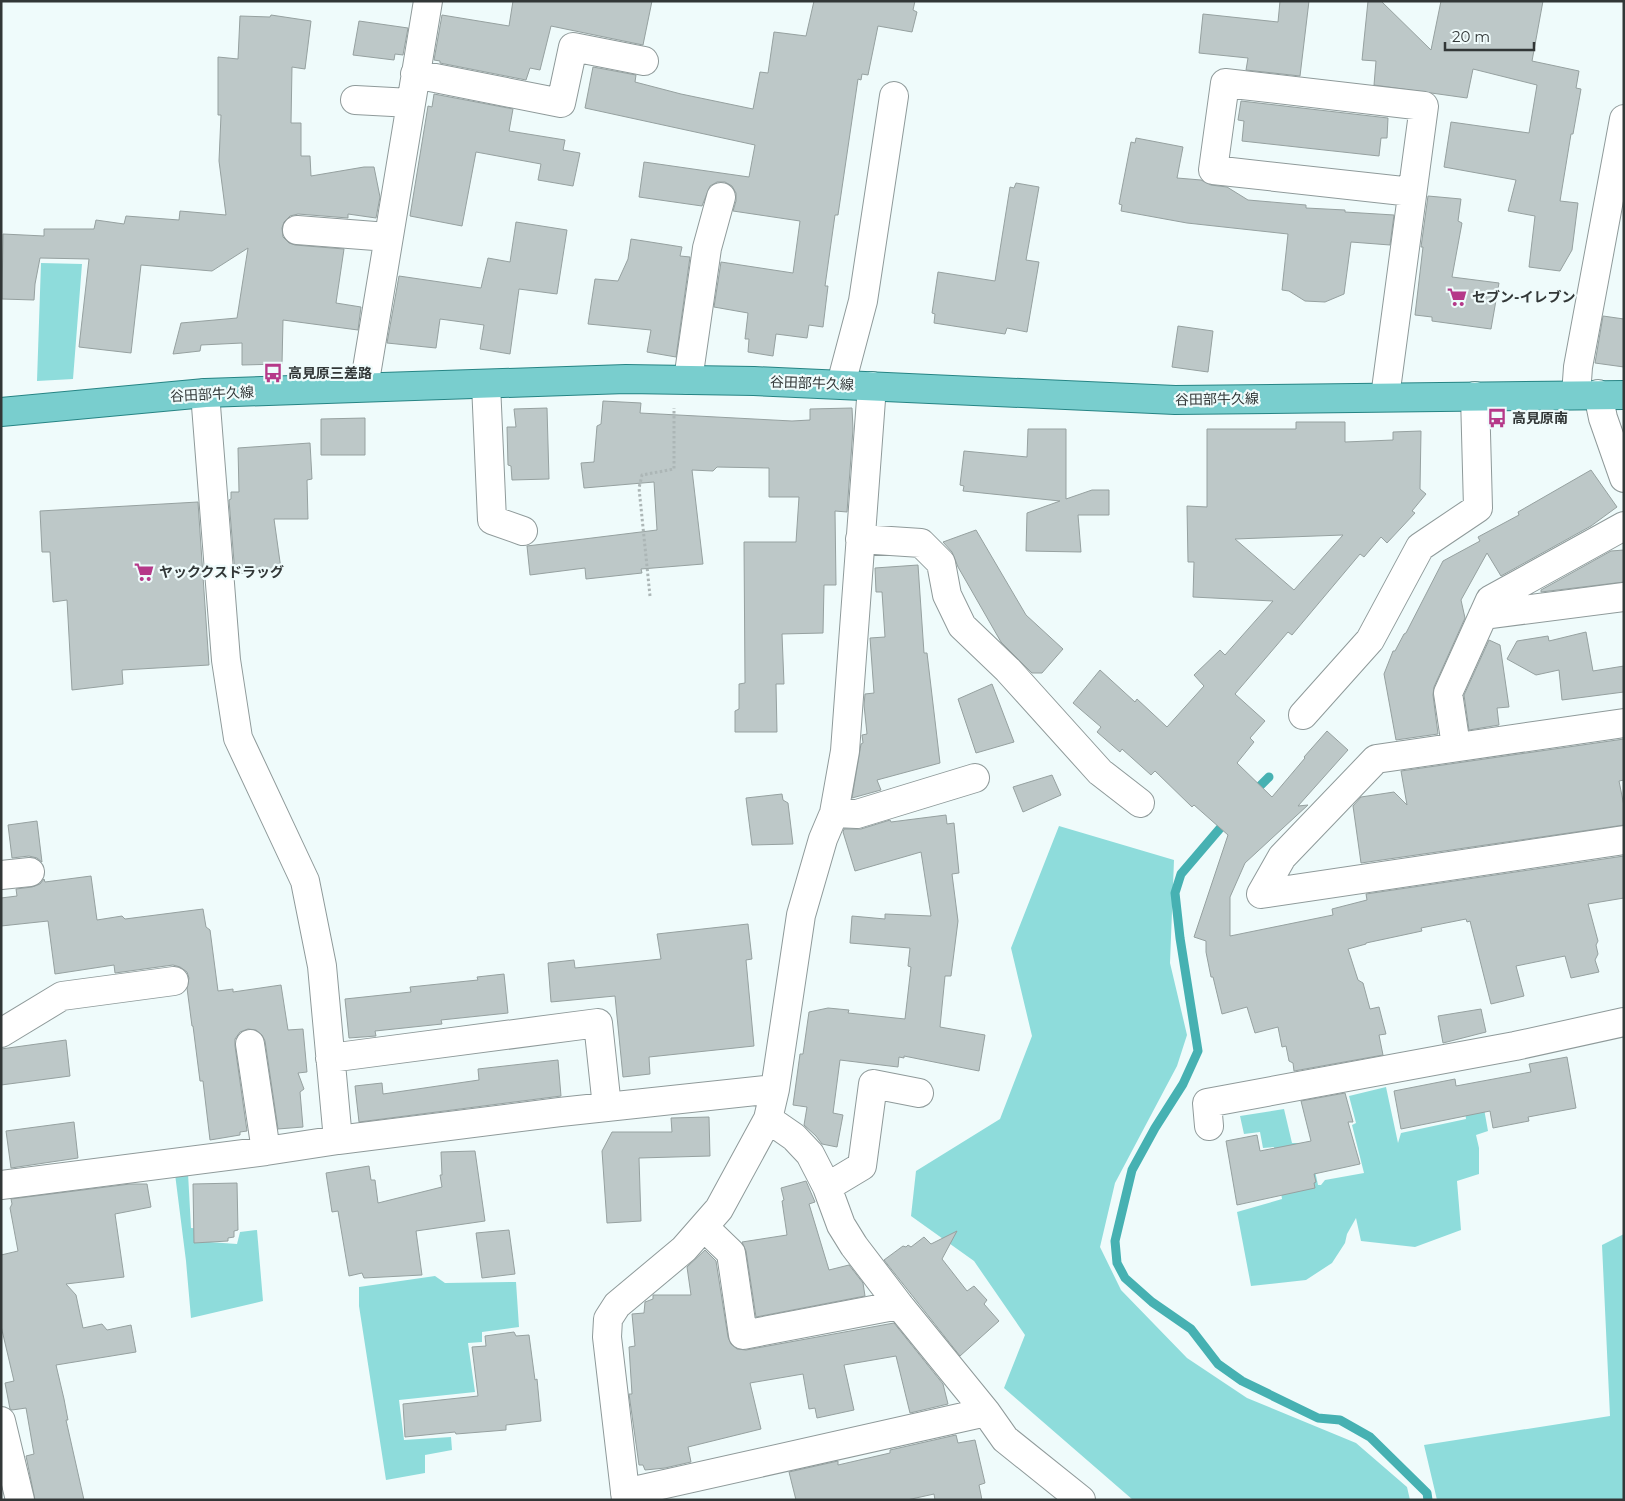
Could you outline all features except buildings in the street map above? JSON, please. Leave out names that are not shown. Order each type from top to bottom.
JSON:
[{"type":"main road","name":"谷田部牛久線","points":[[1,412],[205,393],[626,379],[841,384],[1175,400],[1599,395]]},
{"type":"street","points":[[364,388],[428,1]]},
{"type":"street","points":[[416,74],[561,102],[573,47],[644,60]]},
{"type":"street","points":[[1385,397],[1424,106],[1225,83],[1214,170],[1412,192]]},
{"type":"street","points":[[841,384],[864,301],[894,96]]},
{"type":"street","points":[[355,100],[411,103]]},
{"type":"street","points":[[1624,119],[1614,228],[1578,367],[1599,395],[1603,418],[1624,478]]},
{"type":"street","points":[[681,380],[707,248],[721,197]]},
{"type":"street","points":[[297,230],[388,237]]},
{"type":"street","points":[[486,384],[492,520],[522,531]]},
{"type":"street","points":[[872,386],[845,751],[834,813],[823,839],[801,915],[775,1089],[768,1119],[719,1209],[684,1249],[617,1305],[608,1319],[607,1337],[625,1496],[986,1412]]},
{"type":"street","points":[[205,393],[226,660],[238,738],[304,882],[322,966],[338,1140]]},
{"type":"street","points":[[1303,715],[1370,640],[1420,546],[1478,508],[1475,396]]},
{"type":"street","points":[[1456,746],[1448,693],[1490,600],[1624,526]]},
{"type":"street","points":[[860,539],[920,543],[942,563],[947,595],[962,626],[1008,670],[1100,772],[1140,802]]},
{"type":"street","points":[[1483,615],[1624,597]]},
{"type":"street","points":[[1624,723],[1376,759],[1282,857],[1260,894],[1624,840]]},
{"type":"street","points":[[834,813],[857,814],[975,778]]},
{"type":"street","points":[[1,875],[30,872]]},
{"type":"street","points":[[1,1033],[62,996],[174,981]]},
{"type":"street","points":[[330,1058],[598,1022],[607,1107]]},
{"type":"street","points":[[1209,1126],[1207,1103],[1515,1046],[1624,1022]]},
{"type":"street","points":[[250,1044],[266,1151]]},
{"type":"street","points":[[827,1187],[862,1166],[873,1084],[920,1093]]},
{"type":"street","points":[[1,1185],[338,1140],[607,1107],[775,1089]]},
{"type":"street","points":[[768,1119],[794,1137],[810,1154],[854,1246],[1006,1439],[1081,1500]]},
{"type":"street","points":[[704,1227],[731,1253],[743,1334],[899,1304]]},
{"type":"street","points":[[1,1421],[20,1500]]},
{"type":"path","points":[[650,596],[639,488],[642,476],[674,469],[681,380]]},
{"type":"shaded area","points":[[41,263],[82,264],[73,379],[37,381]]},
{"type":"shaded area","points":[[1059,826],[1174,860],[1170,963],[1187,1035],[1177,1066],[1115,1183],[1100,1247],[1121,1290],[1187,1358],[1247,1398],[1356,1443],[1407,1487],[1410,1500],[1133,1500],[1004,1388],[1025,1335],[974,1261],[911,1216],[916,1171],[1000,1119],[1032,1036],[1011,948]]},
{"type":"shaded area","points":[[1386,1087],[1398,1143],[1401,1133],[1466,1119],[1464,1105],[1483,1103],[1488,1131],[1476,1135],[1479,1148],[1479,1174],[1457,1181],[1461,1230],[1415,1247],[1361,1241],[1356,1218],[1347,1234],[1345,1243],[1332,1263],[1306,1280],[1251,1286],[1237,1212],[1282,1199],[1274,1147],[1263,1148],[1260,1132],[1244,1134],[1240,1116],[1284,1109],[1292,1143],[1309,1143],[1318,1185],[1321,1185],[1325,1180],[1364,1173],[1352,1125],[1356,1123],[1349,1096]]},
{"type":"shaded area","points":[[188,1173],[191,1228],[208,1229],[209,1242],[237,1244],[240,1232],[257,1230],[263,1301],[191,1318],[175,1174]]},
{"type":"shaded area","points":[[1624,1234],[1624,1500],[1437,1500],[1424,1445],[1610,1416],[1602,1245]]},
{"type":"shaded area","points":[[435,1276],[445,1283],[516,1282],[519,1327],[482,1332],[482,1342],[468,1343],[475,1392],[399,1400],[404,1440],[451,1437],[452,1450],[425,1455],[425,1473],[386,1480],[359,1306],[359,1287]]},
{"type":"waterway","points":[[1252,794],[1269,777]]},
{"type":"waterway","points":[[1228,819],[1181,874],[1175,893],[1180,938],[1198,1051],[1183,1084],[1155,1128],[1132,1170],[1115,1241],[1117,1263],[1125,1278],[1152,1302],[1191,1329],[1218,1364],[1242,1381],[1318,1418],[1340,1420],[1370,1437],[1427,1493],[1428,1500]]},
{"type":"place","name":"セブン-イレブン","points":[[1457,297]]},
{"type":"place","name":"高見原三差路","points":[[273,373]]},
{"type":"place","name":"高見原南","points":[[1497,418]]},
{"type":"place","name":"ヤッククスドラッグ","points":[[144,572]]}]
